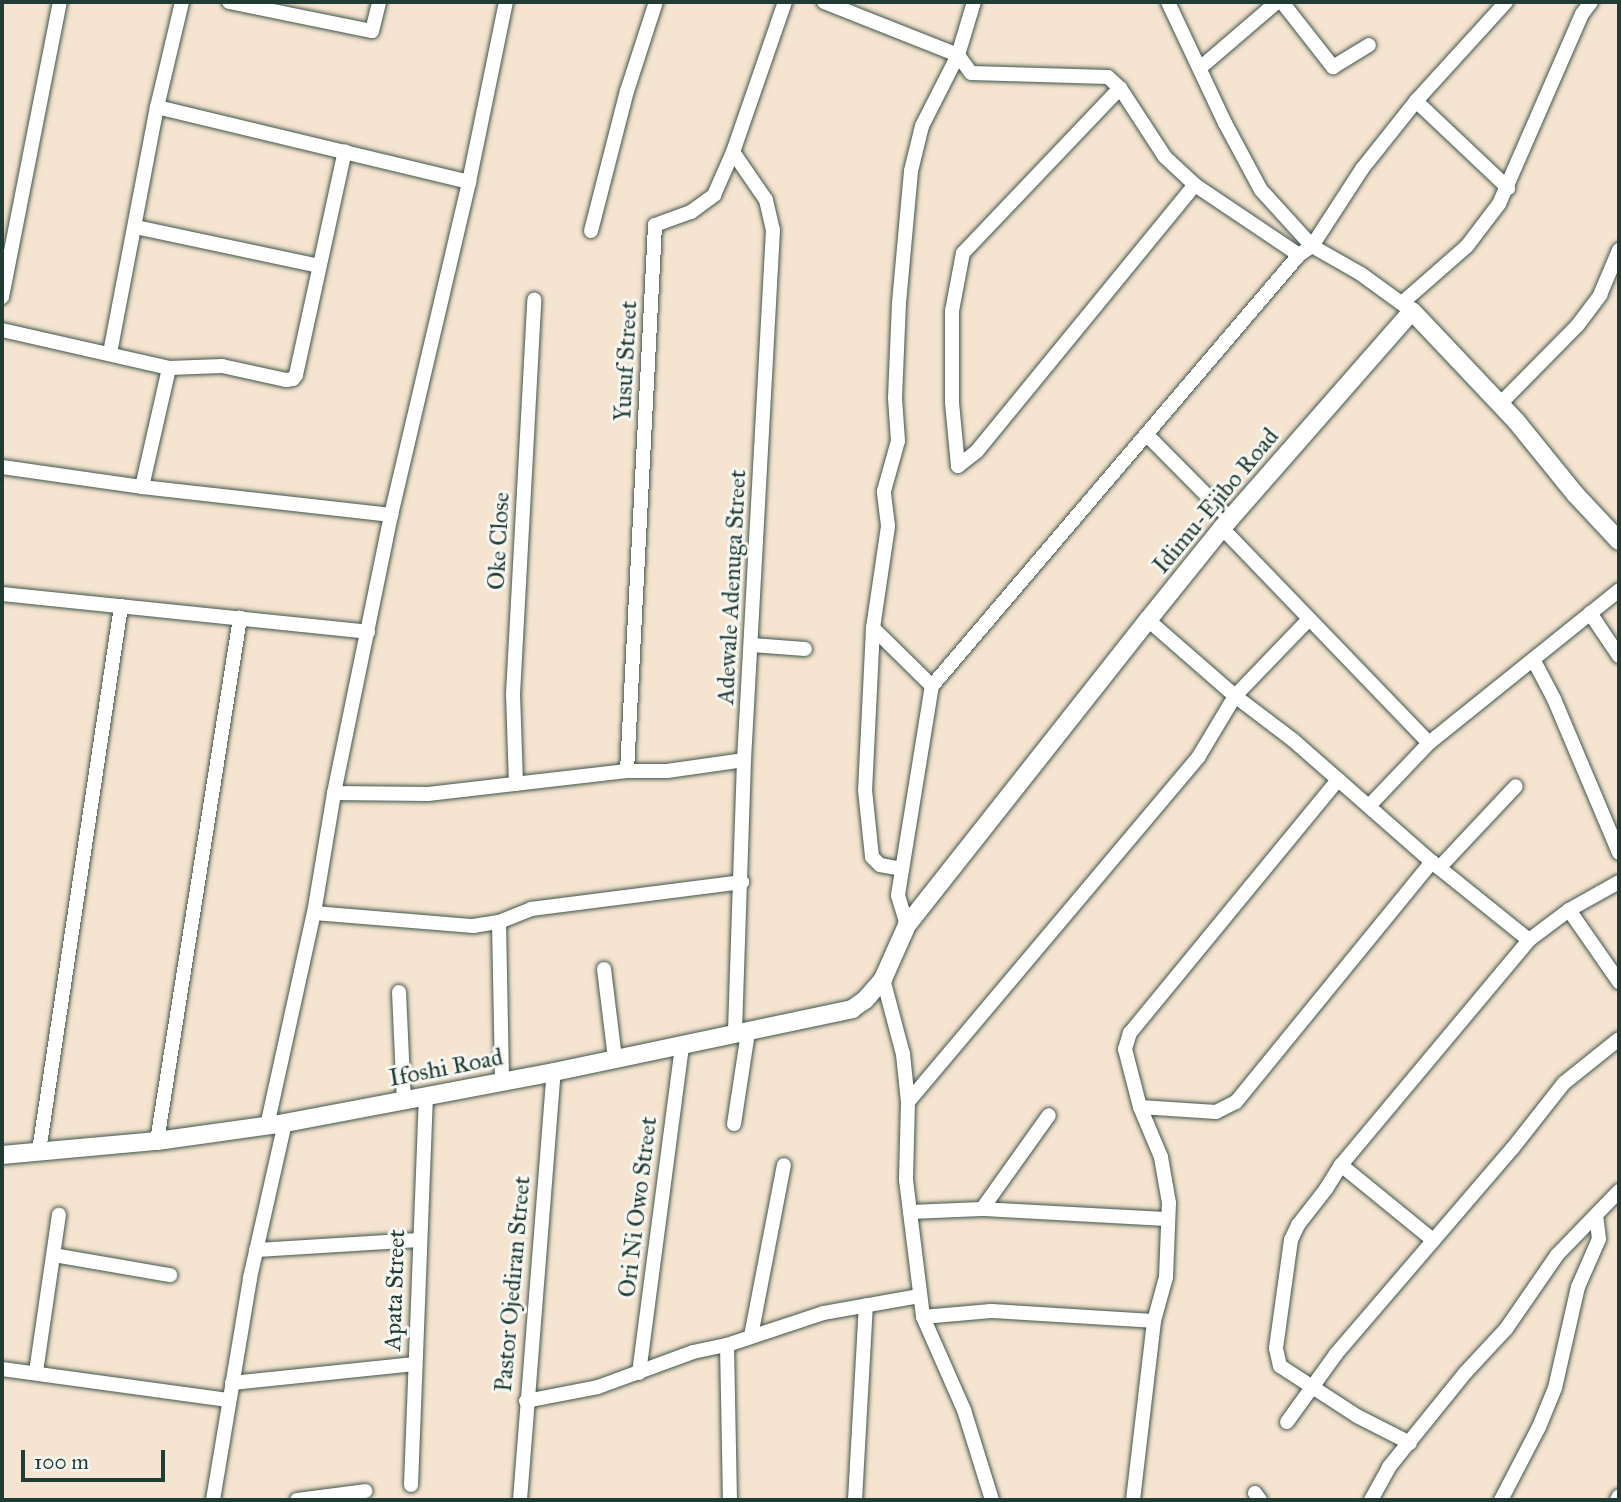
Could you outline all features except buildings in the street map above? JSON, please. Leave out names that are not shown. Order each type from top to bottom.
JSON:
[{"type":"main road","points":[[1407,307],[1500,404],[1576,495],[1619,541]]},
{"type":"main road","name":"Idimu-Ejibo Road","points":[[883,979],[907,925],[1148,620],[1407,307]]},
{"type":"main road","name":"Ifoshi Road","points":[[2,1155],[267,1126],[554,1072],[852,1009],[865,1000],[883,979]]},
{"type":"street","points":[[2,297],[60,2]]},
{"type":"street","points":[[110,353],[157,107],[182,2]]},
{"type":"street","points":[[229,2],[372,31],[379,2]]},
{"type":"street","points":[[267,1126],[314,913],[334,793],[391,515],[468,182],[506,2]]},
{"type":"street","points":[[590,231],[627,91],[656,2]]},
{"type":"street","name":"Yusuf Street","points":[[627,771],[655,225],[691,212],[713,195],[733,152],[785,2]]},
{"type":"street","points":[[824,2],[958,55],[964,66],[979,75],[1102,75],[1120,88],[1165,157],[1195,185],[1299,255]]},
{"type":"street","points":[[902,869],[880,865],[872,857],[864,790],[873,628],[888,526],[884,491],[898,441],[895,398],[898,303],[911,172],[922,126],[958,55],[974,2]]},
{"type":"street","points":[[1168,2],[1230,134],[1261,190],[1312,246],[1361,274],[1407,307],[1467,246],[1508,188],[1582,13],[1591,2]]},
{"type":"street","points":[[1200,68],[1280,2],[1333,67],[1369,45]]},
{"type":"street","points":[[907,925],[898,895],[932,686],[1299,255],[1312,246],[1362,169],[1416,101],[1506,2]]},
{"type":"street","points":[[1120,88],[963,253],[952,311],[952,402],[958,466],[977,451],[1195,185]]},
{"type":"street","points":[[1416,101],[1508,188]]},
{"type":"street","points":[[157,107],[468,182]]},
{"type":"street","points":[[2,330],[169,368],[222,366],[286,380],[293,379],[345,151]]},
{"type":"street","name":"Adewale Adenuga Street","points":[[733,152],[766,200],[773,230],[744,760],[742,1034],[734,1124]]},
{"type":"street","points":[[136,227],[319,266]]},
{"type":"street","points":[[1500,404],[1577,326],[1600,295],[1619,250]]},
{"type":"street","name":"Oke Close","points":[[516,784],[513,694],[534,300]]},
{"type":"street","points":[[142,487],[169,368]]},
{"type":"street","points":[[1147,435],[1309,619],[1429,743]]},
{"type":"street","points":[[2,467],[142,487],[391,515]]},
{"type":"street","points":[[1368,806],[1429,743],[1619,590]]},
{"type":"street","points":[[2,594],[368,632]]},
{"type":"street","points":[[39,1151],[121,606]]},
{"type":"street","points":[[1590,613],[1619,656]]},
{"type":"street","points":[[157,1140],[240,618]]},
{"type":"street","points":[[908,1102],[1199,755],[1235,696],[1309,619]]},
{"type":"street","points":[[1148,620],[1235,696],[1293,740],[1436,865],[1529,940]]},
{"type":"street","points":[[873,628],[932,686]]},
{"type":"street","points":[[752,645],[806,649]]},
{"type":"street","points":[[1534,661],[1554,699],[1619,853]]},
{"type":"street","points":[[334,793],[428,794],[627,771],[667,771],[744,760]]},
{"type":"street","points":[[1133,1500],[1154,1321],[1166,1277],[1169,1203],[1161,1157],[1140,1107],[1125,1049],[1130,1033],[1338,780]]},
{"type":"street","points":[[1140,1107],[1216,1112],[1236,1102],[1436,865],[1516,786]]},
{"type":"street","points":[[314,913],[473,926],[499,922],[531,909],[742,882]]},
{"type":"street","points":[[1410,1443],[1357,1416],[1287,1372],[1276,1357],[1281,1298],[1291,1240],[1298,1225],[1341,1165],[1529,940],[1569,910],[1619,882]]},
{"type":"street","points":[[1569,910],[1619,982]]},
{"type":"street","points":[[499,922],[502,1082]]},
{"type":"street","points":[[604,969],[615,1059]]},
{"type":"street","points":[[883,979],[898,1028],[908,1102],[906,1180],[923,1317],[964,1410],[992,1500]]},
{"type":"street","points":[[399,992],[404,1101]]},
{"type":"street","points":[[1287,1422],[1336,1354],[1512,1149],[1564,1083],[1619,1039]]},
{"type":"street","name":"Ori Ni Owo Street","points":[[639,1373],[681,1046]]},
{"type":"street","name":"Pastor Ojediran Street","points":[[520,1500],[554,1072]]},
{"type":"street","name":"Apata Street","points":[[411,1485],[426,1097]]},
{"type":"street","points":[[982,1209],[1049,1115]]},
{"type":"street","points":[[213,1500],[228,1400],[256,1250],[285,1123]]},
{"type":"street","points":[[751,1336],[784,1165]]},
{"type":"street","points":[[1341,1165],[1433,1240]]},
{"type":"street","points":[[1371,1500],[1390,1467],[1466,1372],[1511,1322],[1551,1262],[1619,1191]]},
{"type":"street","points":[[910,1212],[982,1209],[1168,1219]]},
{"type":"street","points":[[36,1372],[59,1215]]},
{"type":"street","points":[[1501,1500],[1539,1427],[1555,1388],[1578,1287],[1599,1239],[1596,1215]]},
{"type":"street","points":[[256,1250],[420,1240]]},
{"type":"street","points":[[54,1255],[170,1275]]},
{"type":"street","points":[[526,1401],[587,1390],[693,1352],[727,1345],[824,1313],[919,1296]]},
{"type":"street","points":[[855,1500],[866,1305]]},
{"type":"street","points":[[923,1317],[991,1311],[1154,1321]]},
{"type":"street","points":[[727,1345],[730,1500]]},
{"type":"street","points":[[232,1383],[415,1364]]},
{"type":"street","points":[[2,1369],[228,1400]]},
{"type":"street","points":[[297,1500],[365,1491]]},
{"type":"street","points":[[1617,1500],[1619,1496]]}]
